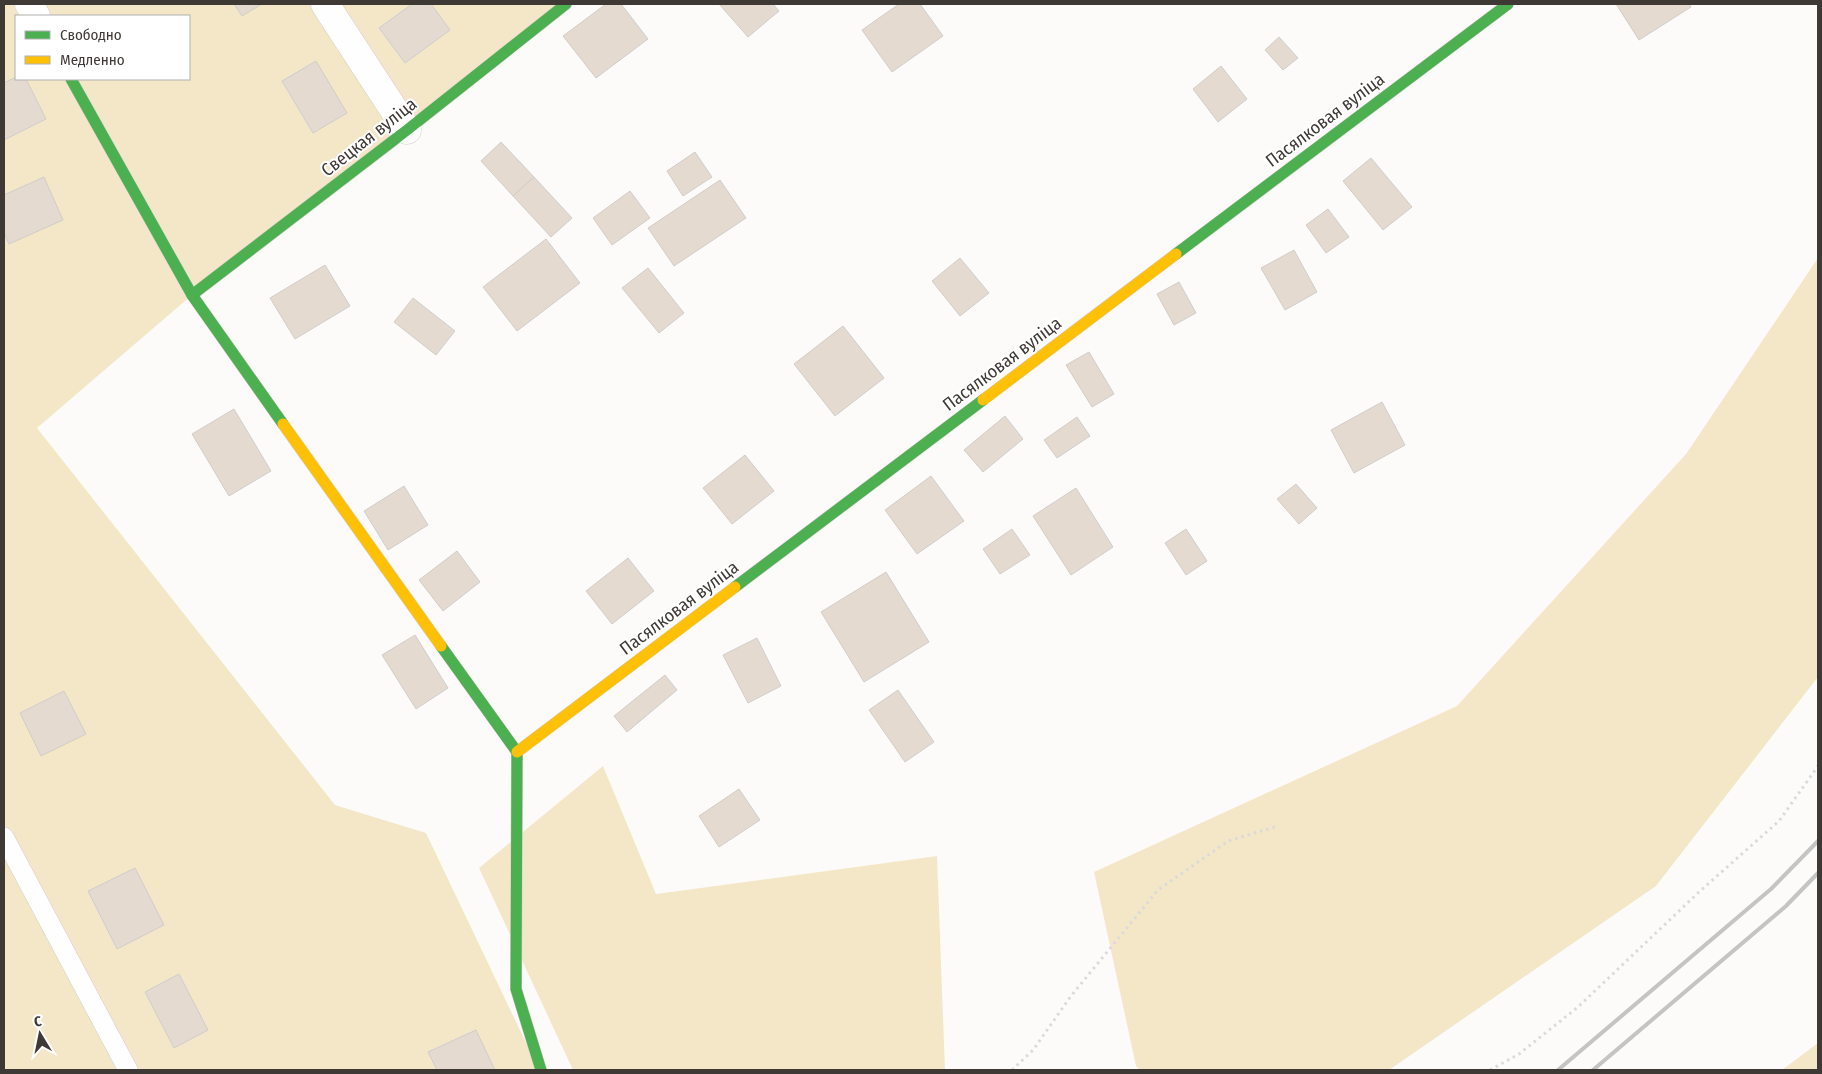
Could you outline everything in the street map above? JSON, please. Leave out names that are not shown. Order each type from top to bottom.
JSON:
[{"type":"street","points":[[29,4],[35,15]]},
{"type":"street","points":[[325,4],[407,130]]},
{"type":"street","name":"Свецкая вуліца","points":[[192,295],[407,130],[566,4]]},
{"type":"street","name":"Пасялковая вуліца","points":[[517,752],[1508,4]]},
{"type":"street","points":[[72,80],[192,295],[517,752],[516,989],[541,1070]]},
{"type":"lane","points":[[4,837],[128,1070]]},
{"type":"path","points":[[1490,1070],[1519,1054],[1578,1007],[1699,892],[1779,820],[1818,766]]},
{"type":"path","points":[[1012,1070],[1033,1050],[1070,996],[1158,890],[1228,842],[1278,826]]},
{"type":"shaded area","points":[[4,4],[566,4],[192,295],[37,428],[335,805],[426,833],[539,1070],[4,1070]]},
{"type":"shaded area","points":[[1818,258],[1818,677],[1656,886],[1389,1070],[1140,1070],[1136,1066],[1094,872],[1457,706],[1686,454]]},
{"type":"shaded area","points":[[603,766],[656,894],[937,856],[945,1070],[573,1070],[479,868]]},
{"type":"shaded area","points":[[1818,1043],[1818,1070],[1782,1070]]},
{"type":"building","points":[[234,4],[262,4],[242,16]]},
{"type":"building","points":[[412,4],[431,4],[450,30],[405,63],[379,28]]},
{"type":"building","points":[[606,4],[621,4],[648,39],[596,78],[563,36]]},
{"type":"building","points":[[719,4],[773,4],[779,11],[748,37]]},
{"type":"building","points":[[899,4],[920,4],[943,36],[892,72],[862,30]]},
{"type":"building","points":[[1616,4],[1689,4],[1691,7],[1639,40]]},
{"type":"building","points":[[1279,37],[1298,58],[1283,70],[1265,50]]},
{"type":"building","points":[[316,61],[347,113],[313,133],[282,81]]},
{"type":"building","points":[[1221,66],[1247,99],[1218,122],[1193,89]]},
{"type":"building","points":[[15,78],[15,80],[26,80],[46,119],[4,140],[4,83]]},
{"type":"building","points":[[501,142],[534,177],[513,196],[481,161]]},
{"type":"building","points":[[695,152],[712,177],[683,196],[667,171]]},
{"type":"building","points":[[1371,158],[1412,207],[1383,230],[1343,181]]},
{"type":"building","points":[[44,177],[63,220],[9,244],[4,233],[4,195]]},
{"type":"building","points":[[534,177],[572,218],[551,237],[513,196]]},
{"type":"building","points":[[720,180],[746,218],[674,266],[648,228]]},
{"type":"building","points":[[630,191],[650,218],[612,245],[593,218]]},
{"type":"building","points":[[1328,209],[1349,237],[1326,253],[1306,225]]},
{"type":"building","points":[[546,239],[580,283],[517,331],[483,287]]},
{"type":"building","points":[[1294,250],[1317,292],[1285,310],[1261,268]]},
{"type":"building","points":[[960,258],[989,293],[960,316],[932,281]]},
{"type":"building","points":[[325,265],[350,306],[295,339],[270,298]]},
{"type":"building","points":[[648,268],[684,313],[659,333],[622,288]]},
{"type":"building","points":[[1179,282],[1196,313],[1174,325],[1157,294]]},
{"type":"building","points":[[413,298],[455,331],[436,355],[394,322]]},
{"type":"building","points":[[843,326],[884,378],[835,416],[794,364]]},
{"type":"building","points":[[1089,352],[1114,394],[1092,407],[1066,365]]},
{"type":"building","points":[[1382,402],[1405,445],[1354,473],[1331,430]]},
{"type":"building","points":[[234,409],[271,471],[229,496],[192,434]]},
{"type":"building","points":[[1005,416],[1023,439],[983,472],[964,450]]},
{"type":"building","points":[[1077,417],[1090,436],[1057,458],[1044,440]]},
{"type":"building","points":[[745,455],[774,491],[732,524],[703,488]]},
{"type":"building","points":[[931,476],[964,521],[917,554],[885,510]]},
{"type":"building","points":[[1296,484],[1317,508],[1299,524],[1277,499]]},
{"type":"building","points":[[404,486],[428,525],[388,550],[364,511]]},
{"type":"building","points":[[1076,488],[1113,547],[1071,575],[1033,516]]},
{"type":"building","points":[[1012,529],[1030,555],[1000,574],[983,549]]},
{"type":"building","points":[[1186,529],[1207,561],[1186,575],[1165,543]]},
{"type":"building","points":[[457,551],[480,582],[443,611],[419,580]]},
{"type":"building","points":[[628,558],[654,591],[612,624],[586,591]]},
{"type":"building","points":[[886,572],[929,642],[864,682],[821,612]]},
{"type":"building","points":[[415,635],[448,688],[416,709],[382,655]]},
{"type":"building","points":[[757,638],[781,686],[748,703],[723,655]]},
{"type":"building","points":[[665,675],[677,690],[627,732],[614,716]]},
{"type":"building","points":[[898,690],[934,742],[905,762],[869,710]]},
{"type":"building","points":[[64,691],[86,734],[41,756],[20,713]]},
{"type":"building","points":[[739,789],[760,820],[719,847],[699,816]]},
{"type":"building","points":[[135,868],[164,925],[117,949],[88,891]]},
{"type":"building","points":[[179,974],[208,1030],[174,1048],[145,992]]},
{"type":"building","points":[[476,1030],[495,1070],[437,1070],[428,1052]]},
{"type":"railway","points":[[1558,1070],[1771,889],[1818,841]]},
{"type":"railway","points":[[1593,1070],[1786,906],[1818,873]]},
{"type":"traffic: fast","points":[[192,295],[407,130],[566,4]]},
{"type":"traffic: fast","points":[[1176,254],[1508,4]]},
{"type":"traffic: fast","points":[[72,80],[192,295],[283,424]]},
{"type":"traffic: fast","points":[[735,587],[983,400]]},
{"type":"traffic: fast","points":[[441,646],[517,752],[516,989],[541,1070]]},
{"type":"traffic: slow","points":[[983,400],[1176,254]]},
{"type":"traffic: slow","points":[[283,424],[441,646]]},
{"type":"traffic: slow","points":[[517,752],[735,587]]}]
